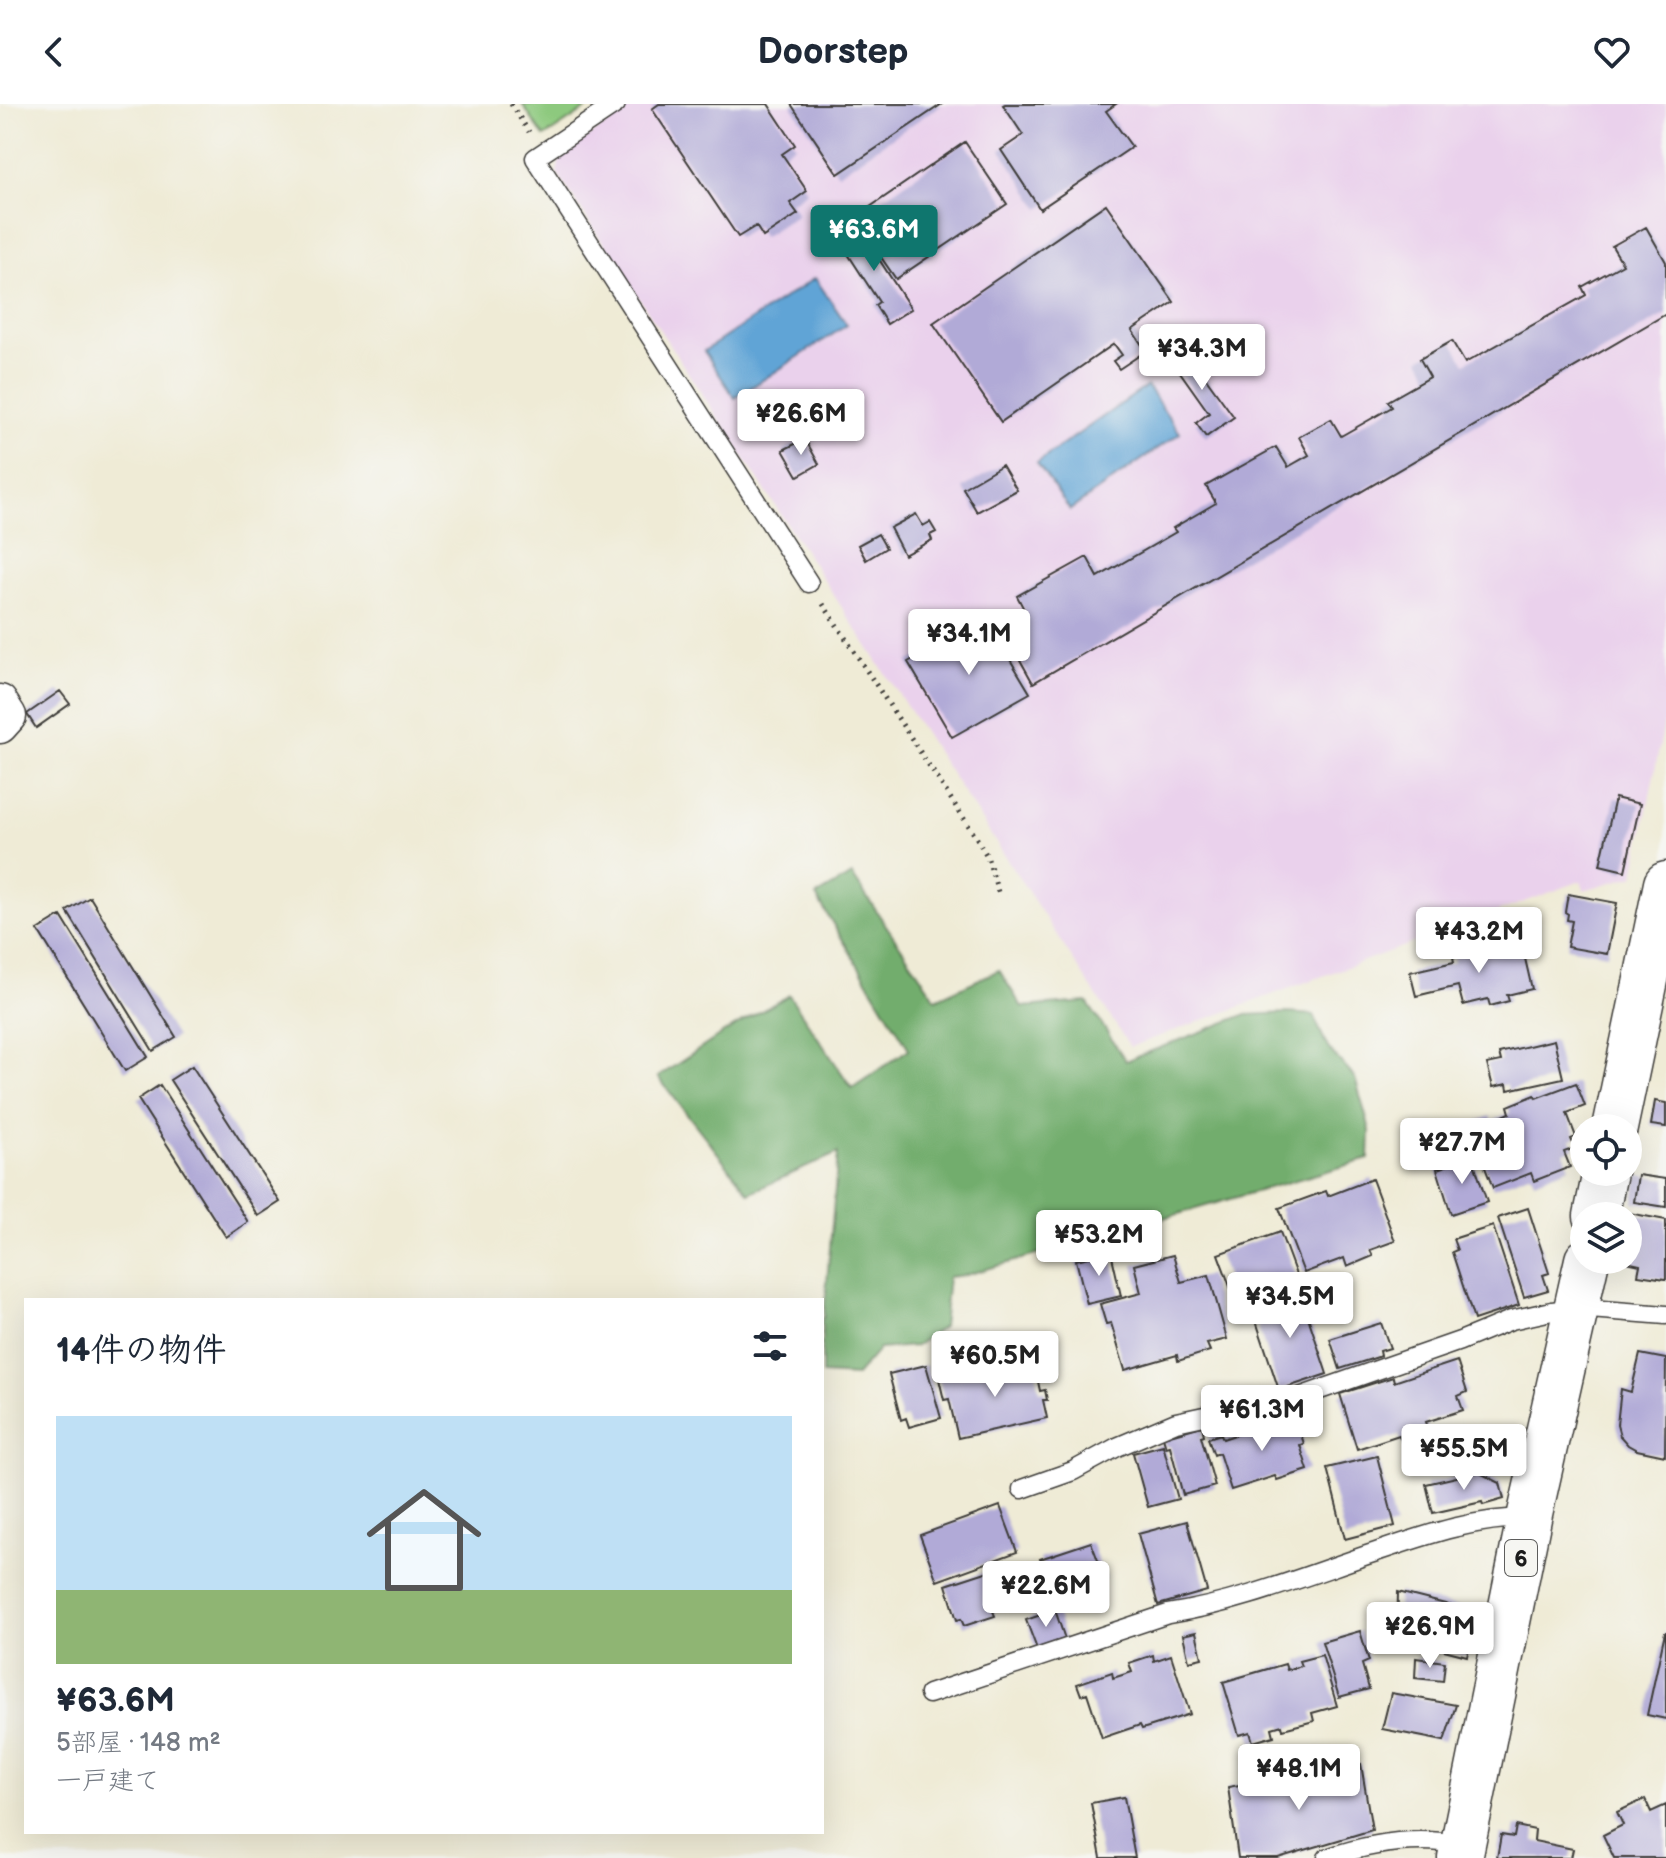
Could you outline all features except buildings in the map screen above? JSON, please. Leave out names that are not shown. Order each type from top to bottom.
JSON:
[{"type":"main road","points":[[1618,1114],[1666,884]]},
{"type":"main road","name":"6","points":[[1462,1851],[1529,1518],[1584,1274]]},
{"type":"street","points":[[0,702],[9,716],[0,726]]},
{"type":"lane","points":[[616,104],[535,158],[809,583]]},
{"type":"lane","points":[[1022,1489],[1073,1471],[1117,1447],[1176,1422],[1291,1400],[1511,1320],[1577,1308],[1666,1315]]},
{"type":"lane","points":[[929,1694],[1168,1614],[1199,1610],[1249,1595],[1446,1528],[1500,1519],[1529,1518]]},
{"type":"lane","points":[[1327,1858],[1346,1851],[1395,1842],[1440,1841],[1462,1851]]},
{"type":"path","points":[[809,583],[976,837],[987,856],[998,892]]},
{"type":"shaded area","points":[[636,104],[1666,104],[1666,714],[1634,876],[1584,890],[1581,881],[1130,1047],[557,173],[560,156]]},
{"type":"green space","points":[[522,104],[594,104],[544,137]]},
{"type":"green space","points":[[852,875],[936,999],[999,970],[1022,1007],[1087,1002],[1126,1061],[1244,1015],[1313,1015],[1328,1048],[1355,1078],[1370,1130],[1369,1159],[966,1275],[948,1277],[943,1327],[915,1346],[879,1349],[856,1376],[824,1374],[824,1317],[838,1153],[749,1193],[658,1077],[722,1034],[789,995],[852,1088],[909,1049],[816,896]]},
{"type":"water","points":[[815,278],[847,325],[735,398],[704,351]]},
{"type":"water","points":[[1147,386],[1180,433],[1070,510],[1037,463]]}]
